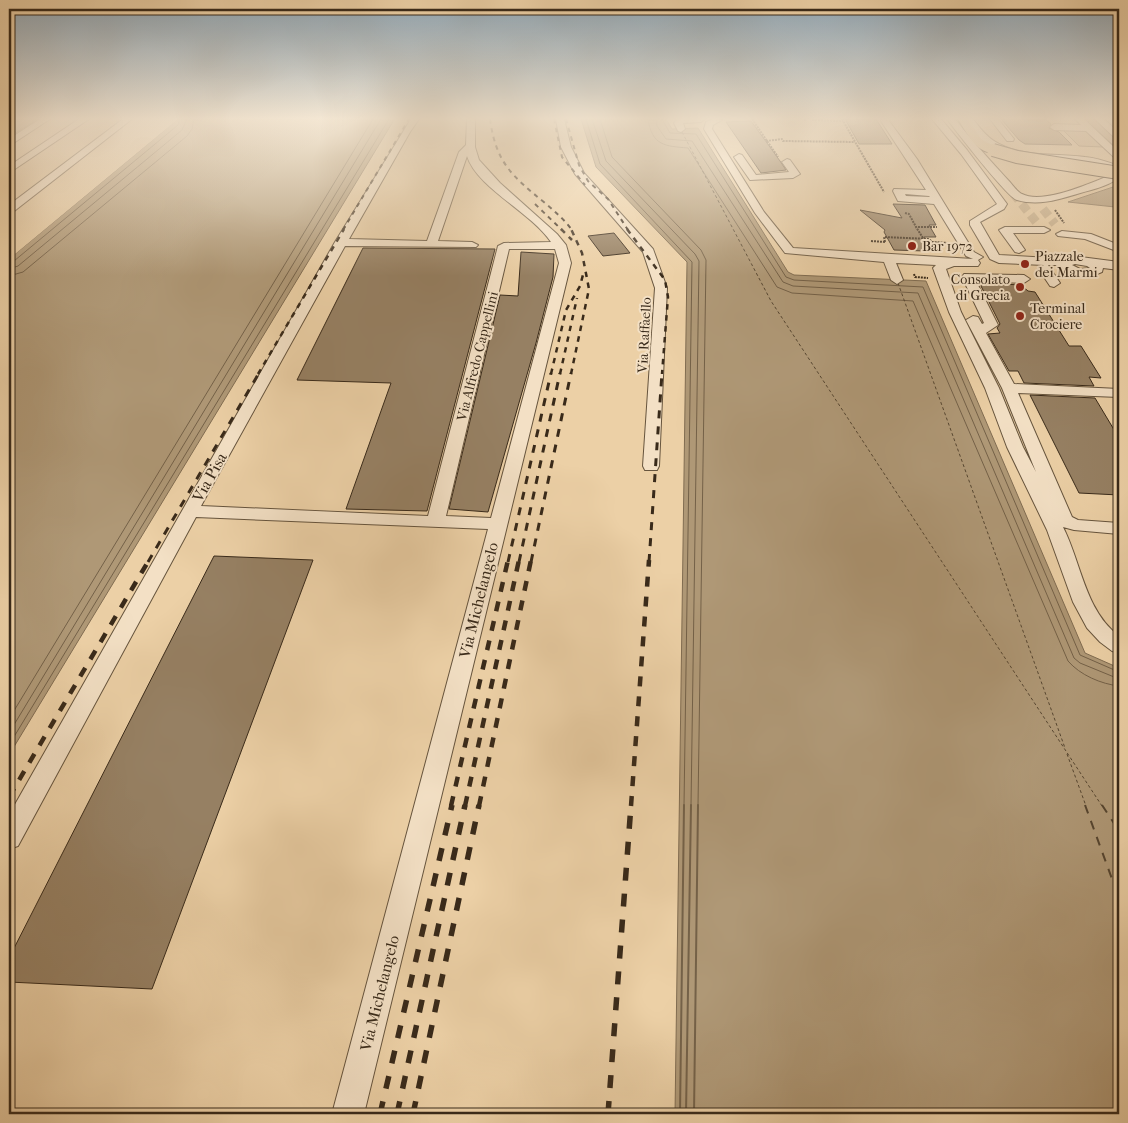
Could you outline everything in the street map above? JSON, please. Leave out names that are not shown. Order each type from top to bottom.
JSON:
[{"type":"street","points":[[9,210],[59,171]]},
{"type":"street","name":"Via Pisa","points":[[9,838],[190,511],[382,171]]},
{"type":"street","points":[[431,244],[457,171]]},
{"type":"street","points":[[483,171],[560,245]]},
{"type":"street","name":"Via Raffaello","points":[[579,171],[649,251],[661,288],[651,466]]},
{"type":"street","points":[[734,171],[760,213],[790,251],[945,262],[977,259]]},
{"type":"street","points":[[749,171],[753,178],[793,175],[795,174],[793,171]]},
{"type":"street","points":[[919,171],[970,254],[977,259],[1024,279]]},
{"type":"street","points":[[978,171],[1002,204],[975,221],[975,225],[997,266]]},
{"type":"street","points":[[997,171],[1018,197],[1045,200],[1090,187],[1114,177],[1117,171]]},
{"type":"street","points":[[1098,173],[1103,171]]},
{"type":"street","points":[[903,206],[898,192],[936,197]]},
{"type":"street","points":[[962,220],[977,259]]},
{"type":"street","points":[[1055,224],[1068,252]]},
{"type":"street","points":[[1019,250],[1005,230],[1040,227],[1068,252],[1092,265],[1119,272]]},
{"type":"street","points":[[997,266],[1044,268],[1087,236],[1119,249]]},
{"type":"street","points":[[341,242],[472,245]]},
{"type":"street","points":[[962,242],[939,268],[948,288],[954,312],[992,388],[1015,447],[1056,530],[1083,602],[1094,623],[1106,637],[1119,646]]},
{"type":"street","name":"Via Alfredo Cappellini","points":[[436,521],[504,246],[560,245]]},
{"type":"street","name":"Via Michelangelo","points":[[348,1114],[565,264],[560,245]]},
{"type":"street","points":[[978,331],[990,325],[968,277],[997,266],[1068,252],[1119,264]]},
{"type":"street","points":[[889,259],[897,280]]},
{"type":"street","points":[[1092,265],[1119,264]]},
{"type":"street","points":[[1044,268],[1054,283]]},
{"type":"street","points":[[948,288],[969,313],[1009,388],[1064,520],[1074,525],[1119,528]]},
{"type":"street","points":[[1009,388],[1119,393]]},
{"type":"street","points":[[190,511],[498,524]]},
{"type":"path","points":[[872,171],[884,193]]},
{"type":"path","points":[[903,206],[923,239]]},
{"type":"path","points":[[916,227],[942,227]]},
{"type":"water","points":[[115,171],[363,171],[9,755],[9,259]]},
{"type":"water","points":[[600,171],[725,171],[788,272],[794,275],[926,281],[1085,653],[1119,668],[1119,1114],[675,1114],[687,262]]},
{"type":"water","points":[[1119,185],[1119,206],[1068,202]]},
{"type":"pier","points":[[111,171],[115,171],[9,259],[9,256]]},
{"type":"building","points":[[893,204],[925,205],[936,225],[929,225],[936,237],[924,237],[930,248],[925,247],[926,251],[894,250],[884,232],[885,230],[860,210],[902,218]]},
{"type":"building","points":[[614,233],[630,253],[603,256],[588,236]]},
{"type":"building","points":[[363,248],[495,249],[427,511],[346,509],[391,383],[297,380]]},
{"type":"building","points":[[521,252],[554,254],[553,277],[536,343],[488,512],[449,509],[500,295],[518,296]]},
{"type":"building","name":"Terminal Crociere","points":[[982,283],[1021,285],[1028,291],[1035,292],[1069,346],[1081,346],[1101,378],[1089,377],[1094,386],[1024,383],[1018,371],[1009,371],[988,334],[1000,333],[997,328],[1000,324],[981,286]]},
{"type":"building","points":[[1030,395],[1095,398],[1119,438],[1119,495],[1079,493]]},
{"type":"building","points":[[214,556],[313,560],[152,989],[9,982],[9,958]]},
{"type":"ferry route","points":[[703,171],[771,301],[1102,806]]},
{"type":"ferry route","points":[[898,283],[1065,748]]},
{"type":"ferry route","points":[[1067,754],[1086,806]]},
{"type":"ferry route","points":[[1085,805],[1119,898]]},
{"type":"ferry route","points":[[1102,805],[1119,831]]},
{"type":"tunnel","points":[[1013,193],[1037,223]]},
{"type":"tunnel","points":[[1043,209],[1055,224]]},
{"type":"railway","points":[[343,230],[378,171]]},
{"type":"railway","points":[[511,171],[523,185],[566,222],[572,230]]},
{"type":"railway","points":[[574,171],[585,185]]},
{"type":"railway","points":[[583,171],[588,181],[608,199],[628,230]]},
{"type":"railway","points":[[535,204],[562,230]]},
{"type":"railway","points":[[258,374],[344,229]]},
{"type":"railway","points":[[571,229],[582,253],[589,289],[571,374]]},
{"type":"railway","points":[[627,229],[665,280],[668,297],[662,374]]},
{"type":"railway","points":[[562,230],[572,240]]},
{"type":"railway","points":[[551,374],[566,310],[580,286],[584,271]]},
{"type":"railway","points":[[560,374],[577,298]]},
{"type":"railway","points":[[148,562],[259,373]]},
{"type":"railway","points":[[508,562],[551,373]]},
{"type":"railway","points":[[519,562],[560,373]]},
{"type":"railway","points":[[531,562],[571,373]]},
{"type":"railway","points":[[649,562],[662,373]]},
{"type":"railway","points":[[9,797],[149,560]]},
{"type":"railway","points":[[451,806],[508,560]]},
{"type":"railway","points":[[465,806],[519,560]]},
{"type":"railway","points":[[479,806],[531,560]]},
{"type":"railway","points":[[631,806],[649,560]]},
{"type":"railway","points":[[380,1114],[452,805]]},
{"type":"railway","points":[[397,1114],[465,805]]},
{"type":"railway","points":[[413,1114],[479,805]]},
{"type":"railway","points":[[608,1114],[631,805]]},
{"type":"place","name":"Bar 1972","points":[[912,246]]},
{"type":"place","name":"Piazzale dei Marmi","points":[[1025,264]]},
{"type":"place","name":"Consolato di Grecia","points":[[1020,287]]},
{"type":"place","name":"Terminal Crociere","points":[[1020,316]]}]
